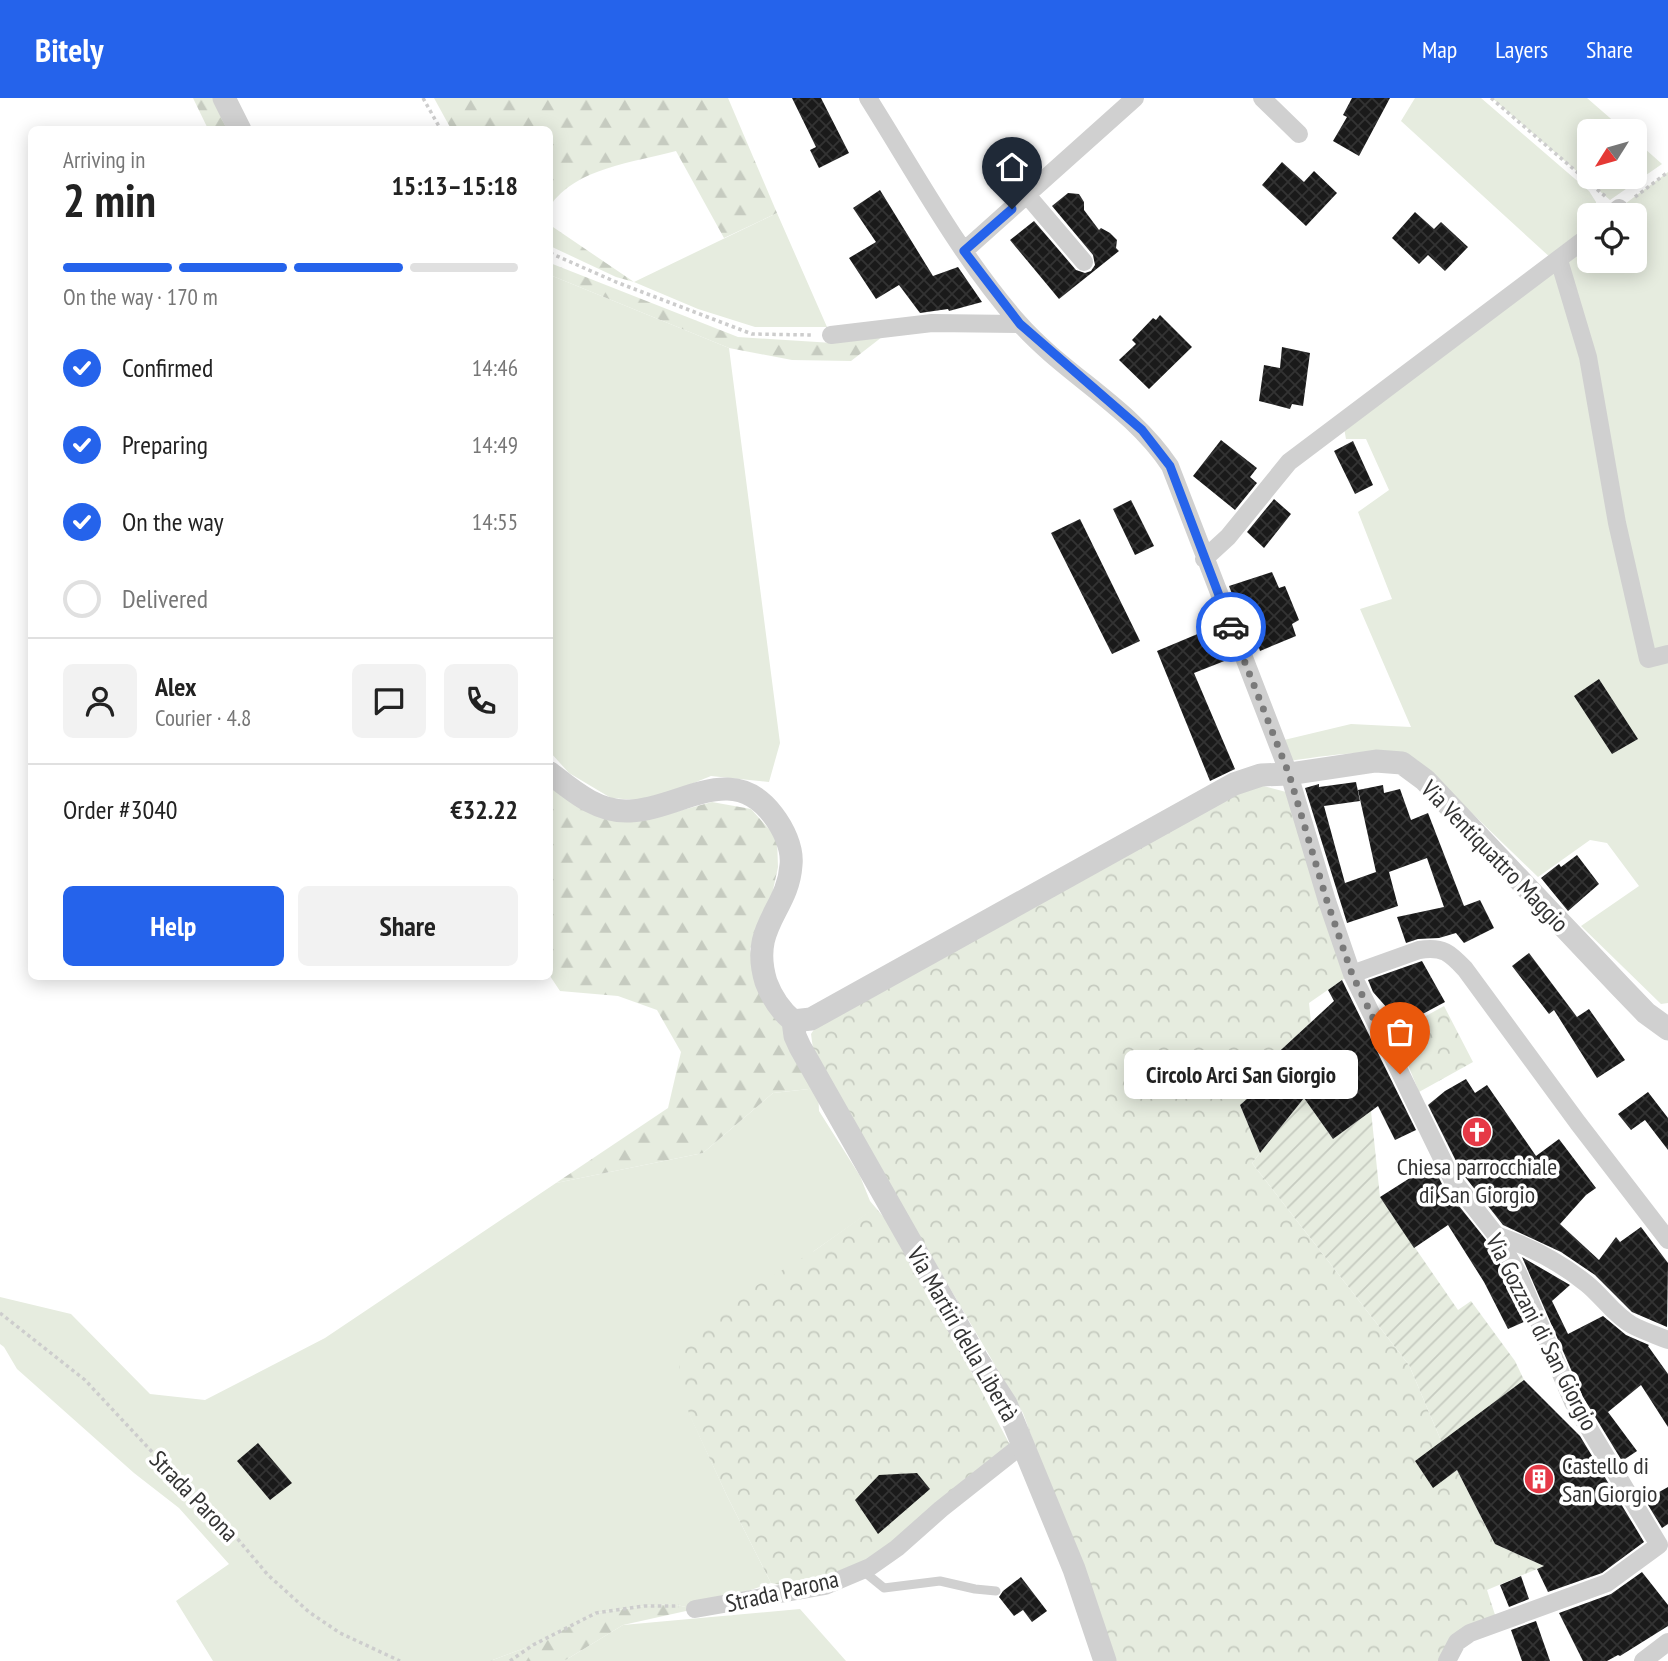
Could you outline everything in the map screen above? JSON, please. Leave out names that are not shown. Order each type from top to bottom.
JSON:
[{"type":"street","points":[[224,98],[238,126]]},
{"type":"street","name":"Via Gozzani di San Giorgio","points":[[868,98],[964,251],[1020,324],[1142,430],[1170,466],[1289,774],[1352,974],[1452,1179],[1496,1235],[1518,1273],[1573,1402],[1660,1545],[1607,1583],[1469,1633],[1457,1642],[1447,1661]]},
{"type":"street","points":[[964,251],[1135,98]]},
{"type":"street","points":[[1262,98],[1299,134]]},
{"type":"street","points":[[1027,195],[1084,262]]},
{"type":"street","points":[[1204,559],[1228,537],[1289,463],[1577,246]]},
{"type":"street","points":[[1559,260],[1588,357],[1617,523],[1648,659],[1668,654]]},
{"type":"street","points":[[831,335],[932,323],[1020,324]]},
{"type":"street","name":"Via Ventiquattro Maggio","points":[[1289,774],[1376,761],[1402,763],[1426,780],[1646,1013],[1668,1029]]},
{"type":"street","points":[[553,775],[575,793],[599,806],[628,811],[651,808],[712,788],[735,790],[758,799],[773,815],[787,839],[792,864],[785,888],[762,938],[761,964],[769,990],[778,1006],[793,1021],[811,1019],[1234,784],[1261,775],[1289,774]]},
{"type":"street","points":[[1352,974],[1419,950],[1431,948],[1450,952],[1668,1240]]},
{"type":"street","name":"Via Martiri della Libertà","points":[[793,1021],[800,1047],[977,1359],[1006,1404],[1074,1569],[1105,1661]]},
{"type":"street","points":[[1496,1235],[1521,1243],[1564,1267],[1590,1286],[1632,1325],[1668,1340]]},
{"type":"street","name":"Strada Parona","points":[[695,1609],[825,1586],[862,1570],[897,1548],[1023,1444]]},
{"type":"street","points":[[1643,1661],[1668,1642]]},
{"type":"lane","points":[[862,1570],[884,1588],[940,1581],[996,1591]]},
{"type":"path","points":[[423,98],[439,126]]},
{"type":"path","points":[[1491,98],[1606,203]]},
{"type":"path","points":[[1626,203],[1668,172]]},
{"type":"path","points":[[553,254],[615,282],[752,334],[831,335]]},
{"type":"path","name":"Strada Parona","points":[[0,1313],[85,1380],[155,1455],[198,1492],[268,1575],[309,1612],[340,1633],[400,1661]]},
{"type":"path","name":"Strada Parona","points":[[510,1661],[563,1628],[596,1613],[672,1604],[695,1609]]},
{"type":"green space","points":[[193,98],[214,98],[229,126],[207,126]]},
{"type":"green space","points":[[434,98],[728,98],[777,213],[724,238],[676,151],[607,168],[590,175],[574,183],[553,202],[553,126],[449,126]]},
{"type":"green space","points":[[1415,98],[1481,98],[1577,181],[1577,189],[1589,191],[1596,203],[1577,203],[1577,239],[1552,259],[1401,121]]},
{"type":"green space","points":[[1492,98],[1587,98],[1611,119],[1577,119],[1577,171]]},
{"type":"green space","points":[[1647,151],[1662,164],[1647,174]]},
{"type":"green space","points":[[1668,172],[1668,1003],[1661,1004],[1581,926],[1639,886],[1607,843],[1590,840],[1538,877],[1417,760],[1369,753],[1289,761],[1284,740],[1351,724],[1411,727],[1360,609],[1392,599],[1358,512],[1389,490],[1366,439],[1346,439],[1344,428],[1577,244],[1577,273],[1647,273],[1647,203],[1626,203]]},
{"type":"green space","points":[[1597,189],[1626,189],[1610,200]]},
{"type":"green space","points":[[777,213],[827,327],[755,327],[698,309],[634,282]]},
{"type":"green space","points":[[553,227],[634,282],[616,277],[553,247]]},
{"type":"green space","points":[[553,264],[738,337],[833,343],[882,337],[851,361],[792,360],[729,348],[553,276]]},
{"type":"green space","points":[[553,276],[729,348],[780,743],[769,782],[711,776],[649,801],[611,798],[569,773],[553,755]]},
{"type":"green space","points":[[553,780],[649,819],[712,802],[751,809],[777,838],[778,867],[771,899],[750,949],[758,979],[818,1088],[773,1093],[703,1153],[556,1183],[668,1108],[681,1052],[657,1010],[618,996],[560,991],[553,980]]},
{"type":"green space","points":[[1260,785],[1290,793],[1345,978],[1309,1003],[1311,1022],[1270,1060],[1279,1071],[1240,1105],[1260,1153],[1252,1163],[1409,1365],[1442,1443],[1415,1461],[1433,1487],[1457,1470],[1495,1544],[1544,1566],[1487,1590],[1496,1618],[1442,1661],[1112,1661],[1023,1413],[814,1056],[811,1034],[819,1022],[1237,791]]},
{"type":"green space","points":[[1444,1006],[1473,1062],[1419,1092],[1395,1033]]},
{"type":"green space","points":[[818,1088],[819,1111],[860,1176],[871,1211],[814,1251],[689,1413],[771,1583],[695,1609],[672,1604],[596,1613],[533,1645],[490,1661],[213,1661],[176,1601],[229,1564],[179,1508],[134,1473],[17,1369],[0,1344],[0,1297],[71,1314],[150,1394],[205,1400],[325,1338],[556,1183],[703,1153],[773,1093]]},
{"type":"green space","points":[[1304,1098],[1333,1139],[1371,1111],[1380,1197],[1458,1310],[1471,1301],[1515,1361],[1524,1380],[1442,1443],[1409,1365],[1252,1163]]},
{"type":"green space","points":[[870,1201],[899,1235],[1010,1445],[897,1548],[796,1588],[771,1583],[689,1414],[679,1365],[686,1332],[711,1313],[814,1251],[870,1211]]},
{"type":"green space","points":[[672,1604],[695,1609],[623,1625],[564,1661],[490,1661],[533,1645],[596,1613]]},
{"type":"green space","points":[[800,1609],[846,1661],[564,1661],[623,1625]]},
{"type":"building","points":[[792,98],[821,98],[849,153],[819,168],[810,150],[816,147]]},
{"type":"building","points":[[1352,98],[1390,98],[1359,156],[1333,141],[1347,117],[1343,115]]},
{"type":"building","points":[[1282,162],[1304,182],[1314,171],[1337,193],[1306,226],[1262,185]]},
{"type":"building","points":[[880,190],[933,276],[958,267],[982,302],[949,311],[920,313],[899,285],[876,299],[849,258],[876,242],[853,208]]},
{"type":"building","points":[[1068,193],[1079,194],[1084,202],[1084,210],[1099,230],[1101,228],[1110,233],[1117,240],[1116,248],[1119,251],[1059,299],[1010,240],[1034,221],[1076,270],[1085,273],[1091,271],[1095,265],[1093,255],[1052,206]]},
{"type":"building","points":[[1415,212],[1434,229],[1441,222],[1468,247],[1445,271],[1428,255],[1419,264],[1392,238]]},
{"type":"building","points":[[1160,315],[1192,347],[1149,389],[1119,360],[1136,344],[1132,340],[1153,318],[1156,320]]},
{"type":"building","points":[[1282,347],[1310,353],[1303,406],[1292,404],[1290,409],[1259,401],[1264,365],[1280,368]]},
{"type":"building","points":[[1221,440],[1257,468],[1250,477],[1257,483],[1235,510],[1193,476]]},
{"type":"building","points":[[1353,441],[1373,485],[1355,494],[1334,451]]},
{"type":"building","points":[[1274,499],[1291,514],[1264,548],[1247,532]]},
{"type":"building","points":[[1131,500],[1154,546],[1135,555],[1113,509]]},
{"type":"building","points":[[1080,519],[1140,641],[1112,654],[1051,533]]},
{"type":"building","points":[[1272,572],[1279,588],[1285,586],[1299,620],[1292,624],[1296,636],[1260,651],[1259,648],[1253,650],[1229,586]]},
{"type":"building","points":[[1219,625],[1232,658],[1194,673],[1235,769],[1210,781],[1157,651]]},
{"type":"building","points":[[1599,679],[1638,739],[1612,754],[1574,696]]},
{"type":"building","points":[[1356,782],[1360,801],[1324,806],[1345,883],[1376,872],[1358,790],[1383,785],[1384,793],[1400,789],[1411,820],[1428,813],[1464,906],[1480,900],[1494,928],[1464,943],[1456,933],[1406,943],[1397,917],[1444,907],[1427,858],[1389,872],[1398,906],[1347,923],[1305,788],[1319,784],[1319,787]]},
{"type":"building","points":[[1577,855],[1599,884],[1568,911],[1541,878],[1559,864],[1561,867]]},
{"type":"building","points":[[1529,953],[1577,1017],[1589,1009],[1625,1060],[1597,1078],[1554,1010],[1549,1014],[1512,966]]},
{"type":"building","points":[[1422,961],[1445,1002],[1402,1025],[1373,992],[1368,980]]},
{"type":"building","points":[[1342,980],[1416,1130],[1395,1140],[1378,1106],[1333,1139],[1304,1098],[1260,1153],[1240,1105],[1279,1071],[1270,1060],[1334,1001],[1328,990]]},
{"type":"building","points":[[1466,1079],[1475,1093],[1487,1085],[1536,1156],[1559,1139],[1596,1188],[1586,1195],[1560,1224],[1599,1260],[1616,1237],[1620,1242],[1641,1227],[1668,1263],[1667,1327],[1632,1312],[1595,1275],[1561,1252],[1503,1225],[1462,1173],[1428,1105]]},
{"type":"building","points":[[1648,1092],[1668,1118],[1668,1150],[1645,1120],[1631,1130],[1618,1114]]},
{"type":"building","points":[[1432,1164],[1443,1186],[1487,1241],[1508,1278],[1526,1321],[1508,1329],[1484,1282],[1448,1225],[1414,1248],[1380,1197]]},
{"type":"building","points":[[1522,1257],[1570,1285],[1552,1301],[1568,1334],[1603,1316],[1626,1335],[1649,1345],[1668,1374],[1668,1427],[1641,1385],[1608,1412],[1637,1451],[1622,1461],[1583,1397]]},
{"type":"building","name":"Castello di San Giorgio","points":[[1524,1380],[1580,1436],[1644,1542],[1602,1573],[1548,1592],[1537,1569],[1544,1566],[1495,1544],[1457,1470],[1433,1488],[1415,1461]]},
{"type":"building","points":[[258,1443],[292,1483],[270,1500],[237,1461]]},
{"type":"building","points":[[917,1473],[930,1489],[878,1534],[855,1500],[879,1475]]},
{"type":"building","points":[[1668,1487],[1668,1524],[1662,1528],[1645,1500]]},
{"type":"building","points":[[1642,1572],[1668,1605],[1668,1626],[1620,1656],[1607,1661],[1583,1661],[1559,1613],[1611,1594]]},
{"type":"building","points":[[1521,1576],[1529,1599],[1509,1607],[1500,1585]]},
{"type":"building","points":[[1021,1577],[1047,1611],[1032,1622],[1023,1610],[1014,1616],[999,1597]]},
{"type":"building","points":[[1536,1621],[1550,1661],[1522,1661],[1511,1630]]},
{"type":"way so far","points":[[1231,627],[1289,774],[1352,974],[1400,1074]]},
{"type":"place","name":"Circolo Arci San Giorgio","points":[[1400,1074]]},
{"type":"place","name":"Chiesa parrocchiale di San Giorgio","points":[[1477,1132]]},
{"type":"place","name":"Castello di San Giorgio","points":[[1539,1479]]},
{"type":"route","points":[[1012,209],[964,251],[1020,324],[1142,430],[1159,449],[1170,466],[1231,627]]}]
